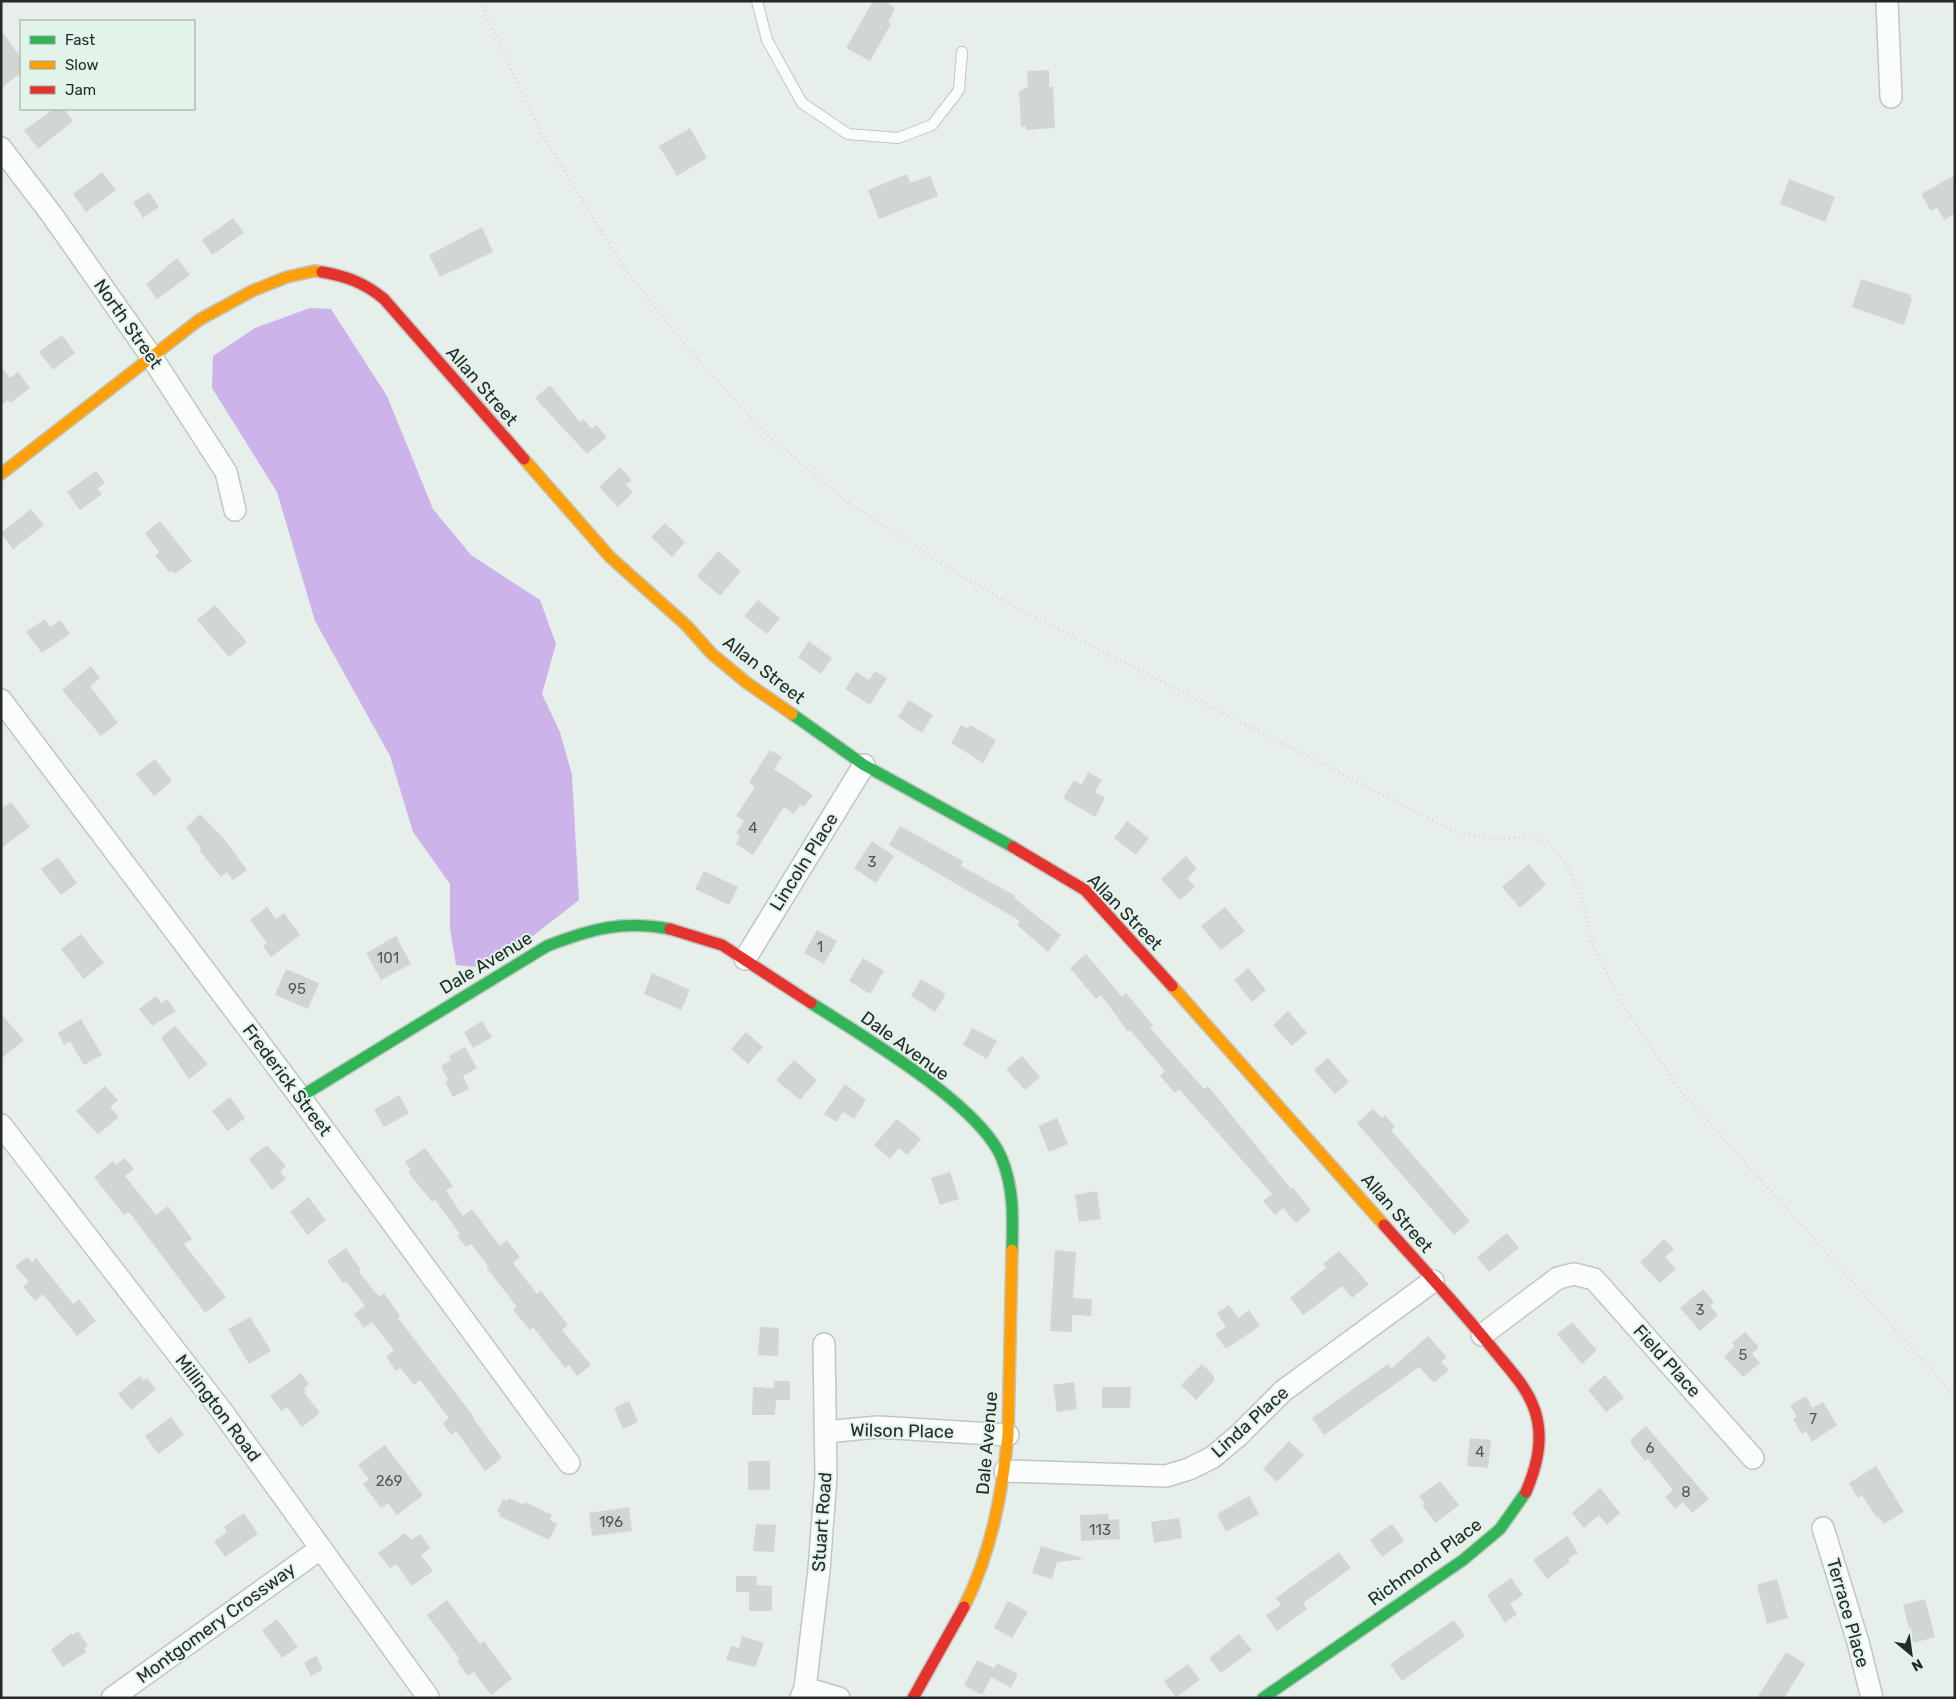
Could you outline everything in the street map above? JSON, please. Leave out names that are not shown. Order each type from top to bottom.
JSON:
[{"type":"street","points":[[1887,1],[1891,97]]},
{"type":"street","name":"North Street","points":[[1,148],[52,215],[151,356],[226,472],[235,510]]},
{"type":"street","name":"Allan Street","points":[[1,474],[199,320],[252,291],[287,277],[314,271],[342,275],[368,286],[384,299],[610,557],[686,625],[712,654],[747,684],[864,765],[1048,866],[1085,890],[1230,1049],[1482,1336]]},
{"type":"street","name":"Frederick Street","points":[[1,700],[300,1097],[569,1463]]},
{"type":"street","name":"Lincoln Place","points":[[745,959],[864,765]]},
{"type":"street","name":"Dale Avenue","points":[[300,1097],[547,946],[587,931],[618,924],[654,927],[692,934],[722,946],[745,959],[913,1069],[989,1137],[1002,1158],[1010,1182],[1013,1205],[1008,1435],[1005,1471],[993,1534],[975,1585],[952,1630],[912,1698]]},
{"type":"street","name":"Millington Road","points":[[1,1125],[221,1410],[428,1697]]},
{"type":"street","name":"Field Place","points":[[1482,1336],[1558,1278],[1574,1274],[1594,1279],[1753,1458]]},
{"type":"street","name":"Linda Place","points":[[1005,1471],[1166,1476],[1189,1469],[1213,1457],[1239,1435],[1282,1391],[1433,1280]]},
{"type":"street","name":"Richmond Place","points":[[1263,1698],[1463,1560],[1500,1528],[1526,1493],[1536,1468],[1540,1443],[1536,1413],[1529,1394],[1482,1336]]},
{"type":"street","name":"Stuart Road","points":[[803,1693],[819,1570],[826,1476],[824,1344]]},
{"type":"street","name":"Wilson Place","points":[[825,1432],[878,1427],[1008,1435]]},
{"type":"street","name":"Terrace Place","points":[[1823,1528],[1858,1642],[1872,1698]]},
{"type":"street","name":"Montgomery Crossway","points":[[112,1698],[320,1549]]},
{"type":"street","points":[[803,1693],[839,1698]]},
{"type":"lane","points":[[757,1],[767,40],[802,103],[848,134],[898,138],[932,125],[958,90],[962,52]]},
{"type":"path","points":[[478,1],[541,133],[624,268],[691,352],[764,432],[845,500],[961,576],[1028,613],[1446,827],[1462,833],[1497,839],[1529,836],[1550,844],[1566,864],[1580,892],[1593,945],[1624,1007],[1680,1090],[1955,1396]]},
{"type":"shaded area","points":[[310,308],[331,309],[387,396],[433,509],[471,555],[540,600],[556,644],[542,694],[560,732],[572,775],[579,900],[520,946],[475,967],[456,965],[450,929],[450,884],[413,832],[390,756],[315,621],[277,492],[212,388],[213,356],[255,328]]},
{"type":"building","points":[[873,1],[884,1],[895,8],[888,22],[891,24],[870,61],[846,48]]},
{"type":"building","points":[[1,30],[20,57],[20,74],[1,88]]},
{"type":"building","points":[[1049,70],[1049,87],[1053,87],[1055,128],[1026,130],[1026,126],[1021,127],[1019,91],[1028,87],[1027,71]]},
{"type":"building","points":[[53,110],[65,110],[73,121],[38,149],[24,130]]},
{"type":"building","points":[[690,128],[707,158],[677,176],[659,146]]},
{"type":"building","points":[[102,172],[116,190],[86,212],[73,194]]},
{"type":"building","points":[[907,174],[910,183],[930,176],[938,196],[879,219],[868,190]]},
{"type":"building","points":[[1955,175],[1955,214],[1944,220],[1937,208],[1931,211],[1921,194]]},
{"type":"building","points":[[1789,179],[1835,197],[1825,222],[1780,204]]},
{"type":"building","points":[[149,192],[159,207],[143,218],[133,202]]},
{"type":"building","points":[[233,218],[244,233],[212,255],[202,240]]},
{"type":"building","points":[[482,227],[493,252],[440,277],[429,255]]},
{"type":"building","points":[[177,258],[190,275],[157,299],[146,284]]},
{"type":"building","points":[[1861,279],[1911,295],[1910,298],[1912,299],[1904,325],[1852,307]]},
{"type":"building","points":[[62,335],[75,353],[53,370],[39,352]]},
{"type":"building","points":[[1,367],[10,378],[18,372],[30,388],[10,403],[8,400],[1,405]]},
{"type":"building","points":[[550,385],[580,422],[583,419],[592,429],[596,425],[607,437],[587,454],[535,398]]},
{"type":"building","points":[[620,467],[632,480],[626,485],[633,492],[618,507],[599,487]]},
{"type":"building","points":[[96,471],[105,483],[97,489],[102,494],[80,510],[67,492]]},
{"type":"building","points":[[31,509],[44,525],[13,549],[1,533]]},
{"type":"building","points":[[160,521],[192,561],[175,574],[172,571],[170,573],[155,555],[159,552],[145,533]]},
{"type":"building","points":[[665,523],[685,542],[672,557],[651,537]]},
{"type":"building","points":[[718,551],[741,571],[720,596],[697,576]]},
{"type":"building","points":[[758,600],[780,618],[767,634],[744,616]]},
{"type":"building","points":[[215,605],[247,642],[229,657],[197,620]]},
{"type":"building","points":[[45,619],[50,627],[60,620],[70,634],[42,653],[26,632]]},
{"type":"building","points":[[809,641],[832,658],[821,674],[798,657]]},
{"type":"building","points":[[91,666],[100,678],[90,686],[118,723],[101,736],[62,690]]},
{"type":"building","points":[[875,671],[887,678],[870,705],[845,689],[856,672],[869,680]]},
{"type":"building","points":[[909,700],[933,715],[922,733],[898,717]]},
{"type":"building","points":[[961,725],[968,729],[970,725],[996,740],[983,763],[951,743]]},
{"type":"building","points":[[770,750],[782,757],[774,769],[813,795],[804,807],[800,805],[794,814],[784,807],[753,855],[736,844],[740,836],[736,833],[744,821],[736,816],[755,787],[749,782]]},
{"type":"building","points":[[155,759],[172,781],[154,796],[136,774]]},
{"type":"building","points":[[1088,772],[1102,780],[1095,792],[1105,798],[1095,817],[1063,798],[1074,780],[1082,785]]},
{"type":"building","points":[[11,802],[30,827],[1,848],[1,809]]},
{"type":"building","points":[[200,814],[226,841],[247,870],[233,880],[227,872],[221,877],[199,850],[201,848],[186,828]]},
{"type":"building","points":[[1127,821],[1149,838],[1136,855],[1114,838]]},
{"type":"building","points":[[900,826],[963,861],[961,866],[1016,896],[1014,898],[1061,935],[1048,952],[1017,925],[1020,921],[889,845]]},
{"type":"building","points":[[872,841],[894,856],[876,883],[854,868]]},
{"type":"building","points":[[1186,856],[1197,869],[1187,878],[1195,887],[1180,900],[1161,879]]},
{"type":"building","points":[[58,857],[77,883],[61,895],[41,869]]},
{"type":"building","points":[[1529,864],[1546,885],[1520,908],[1502,887]]},
{"type":"building","points":[[704,871],[738,887],[729,905],[695,889]]},
{"type":"building","points":[[267,907],[276,919],[284,913],[300,935],[271,957],[263,946],[267,943],[250,920]]},
{"type":"building","points":[[1225,907],[1245,931],[1221,950],[1201,926]]},
{"type":"building","points":[[817,930],[837,941],[824,964],[804,953]]},
{"type":"building","points":[[81,934],[104,963],[84,979],[61,949]]},
{"type":"building","points":[[396,936],[411,964],[381,980],[366,953]]},
{"type":"building","points":[[1086,954],[1122,997],[1126,993],[1153,1025],[1150,1028],[1204,1089],[1208,1086],[1291,1189],[1293,1188],[1311,1210],[1296,1223],[1283,1208],[1275,1215],[1263,1201],[1272,1194],[1179,1089],[1175,1093],[1160,1076],[1165,1071],[1130,1030],[1128,1032],[1101,995],[1096,999],[1070,968]]},
{"type":"building","points":[[863,958],[884,971],[870,994],[849,981]]},
{"type":"building","points":[[1248,968],[1266,990],[1252,1002],[1234,980]]},
{"type":"building","points":[[286,969],[319,983],[308,1009],[275,995]]},
{"type":"building","points":[[652,973],[690,990],[681,1010],[644,994]]},
{"type":"building","points":[[921,979],[946,994],[935,1012],[911,996]]},
{"type":"building","points":[[156,996],[161,1003],[167,999],[176,1011],[152,1026],[139,1009]]},
{"type":"building","points":[[1288,1011],[1307,1033],[1292,1046],[1273,1025]]},
{"type":"building","points":[[1,1014],[24,1040],[1,1059]]},
{"type":"building","points":[[81,1019],[102,1055],[84,1065],[70,1041],[64,1045],[58,1033]]},
{"type":"building","points":[[482,1021],[492,1037],[473,1048],[464,1032]]},
{"type":"building","points":[[175,1026],[208,1064],[189,1079],[161,1038]]},
{"type":"building","points":[[972,1028],[997,1041],[987,1059],[963,1045]]},
{"type":"building","points":[[746,1032],[763,1047],[748,1064],[731,1049]]},
{"type":"building","points":[[465,1047],[477,1068],[463,1076],[469,1089],[453,1097],[445,1082],[448,1080],[441,1066],[451,1060],[449,1056]]},
{"type":"building","points":[[1022,1056],[1040,1077],[1025,1090],[1006,1069]]},
{"type":"building","points":[[1328,1058],[1349,1082],[1335,1094],[1314,1070]]},
{"type":"building","points":[[794,1060],[817,1080],[800,1100],[776,1080]]},
{"type":"building","points":[[845,1084],[866,1100],[854,1119],[843,1112],[836,1122],[824,1114]]},
{"type":"building","points":[[105,1086],[118,1100],[110,1107],[119,1117],[98,1134],[76,1111]]},
{"type":"building","points":[[399,1095],[409,1113],[384,1127],[374,1110]]},
{"type":"building","points":[[230,1097],[245,1118],[228,1131],[212,1111]]},
{"type":"building","points":[[1373,1109],[1382,1118],[1385,1115],[1395,1127],[1391,1130],[1470,1221],[1454,1235],[1357,1123]]},
{"type":"building","points":[[1057,1118],[1068,1144],[1049,1152],[1038,1126]]},
{"type":"building","points":[[897,1119],[921,1139],[907,1155],[899,1148],[890,1159],[874,1145]]},
{"type":"building","points":[[267,1145],[286,1166],[280,1171],[286,1179],[272,1190],[249,1159]]},
{"type":"building","points":[[425,1148],[453,1186],[446,1191],[463,1216],[472,1209],[500,1246],[507,1240],[520,1257],[513,1263],[537,1294],[541,1291],[568,1325],[562,1330],[591,1365],[577,1376],[569,1365],[565,1368],[533,1327],[530,1330],[513,1310],[517,1307],[486,1267],[488,1266],[471,1244],[466,1247],[457,1236],[460,1234],[435,1200],[432,1202],[408,1172],[411,1170],[405,1162]]},
{"type":"building","points":[[125,1158],[134,1169],[125,1176],[156,1215],[168,1206],[192,1239],[184,1244],[226,1297],[205,1313],[129,1212],[124,1215],[94,1177],[113,1161],[116,1165]]},
{"type":"building","points":[[950,1172],[959,1199],[940,1205],[931,1178]]},
{"type":"building","points":[[1097,1191],[1101,1219],[1079,1222],[1075,1195]]},
{"type":"building","points":[[308,1197],[326,1220],[308,1235],[290,1212]]},
{"type":"building","points":[[1507,1233],[1519,1248],[1489,1272],[1477,1257]]},
{"type":"building","points":[[1664,1239],[1674,1249],[1665,1257],[1676,1269],[1660,1283],[1640,1262]]},
{"type":"building","points":[[346,1248],[361,1270],[359,1272],[379,1297],[384,1293],[400,1316],[398,1318],[474,1417],[502,1458],[485,1471],[456,1431],[451,1435],[443,1423],[449,1418],[420,1380],[414,1385],[400,1368],[396,1371],[386,1357],[394,1350],[372,1322],[364,1328],[354,1314],[365,1306],[346,1281],[343,1283],[327,1261]]},
{"type":"building","points":[[1055,1250],[1076,1252],[1073,1298],[1092,1299],[1091,1316],[1072,1315],[1072,1332],[1050,1331]]},
{"type":"building","points":[[1339,1251],[1369,1284],[1352,1298],[1342,1286],[1303,1315],[1290,1298],[1326,1268],[1323,1264]]},
{"type":"building","points":[[27,1257],[32,1262],[36,1258],[73,1304],[79,1299],[96,1321],[77,1336],[43,1294],[35,1301],[23,1287],[29,1282],[15,1266]]},
{"type":"building","points":[[1703,1289],[1714,1302],[1710,1306],[1718,1315],[1700,1331],[1680,1308]]},
{"type":"building","points":[[1229,1305],[1238,1318],[1249,1310],[1260,1326],[1226,1349],[1215,1334],[1226,1327],[1217,1313]]},
{"type":"building","points":[[250,1317],[271,1351],[249,1364],[228,1329]]},
{"type":"building","points":[[1572,1322],[1597,1350],[1582,1364],[1557,1334]]},
{"type":"building","points":[[760,1327],[779,1328],[778,1356],[758,1355]]},
{"type":"building","points":[[1745,1332],[1759,1347],[1752,1354],[1760,1363],[1743,1377],[1724,1357],[1735,1346],[1732,1343]]},
{"type":"building","points":[[1428,1336],[1447,1357],[1441,1362],[1449,1370],[1434,1383],[1419,1367],[1324,1435],[1312,1418],[1388,1364],[1391,1369]]},
{"type":"building","points":[[1202,1364],[1214,1376],[1214,1381],[1196,1400],[1181,1385]]},
{"type":"building","points":[[301,1373],[309,1384],[304,1388],[306,1390],[304,1392],[320,1413],[302,1427],[287,1407],[281,1411],[270,1396]]},
{"type":"building","points":[[1605,1375],[1624,1398],[1606,1412],[1588,1390]]},
{"type":"building","points":[[140,1376],[143,1381],[147,1378],[156,1389],[131,1410],[118,1394]]},
{"type":"building","points":[[774,1381],[790,1381],[790,1400],[776,1400],[775,1415],[752,1415],[753,1387],[774,1388]]},
{"type":"building","points":[[1074,1382],[1077,1409],[1057,1412],[1053,1385]]},
{"type":"building","points":[[1102,1387],[1131,1387],[1130,1408],[1102,1408]]},
{"type":"building","points":[[1806,1396],[1812,1408],[1823,1402],[1837,1425],[1812,1442],[1806,1431],[1802,1434],[1793,1419],[1797,1417],[1790,1405]]},
{"type":"building","points":[[629,1401],[638,1422],[623,1429],[614,1408]]},
{"type":"building","points":[[171,1417],[184,1435],[158,1454],[145,1436]]},
{"type":"building","points":[[1646,1426],[1709,1499],[1692,1513],[1683,1502],[1675,1509],[1665,1497],[1673,1490],[1648,1459],[1645,1461],[1632,1445],[1630,1440]]},
{"type":"building","points":[[1470,1438],[1491,1440],[1488,1468],[1467,1466]]},
{"type":"building","points":[[1289,1441],[1304,1455],[1277,1482],[1263,1469]]},
{"type":"building","points":[[385,1445],[423,1495],[397,1515],[388,1503],[381,1508],[363,1484],[369,1479],[358,1465]]},
{"type":"building","points":[[748,1461],[770,1461],[770,1490],[748,1490]]},
{"type":"building","points":[[1876,1466],[1904,1512],[1884,1524],[1879,1517],[1877,1518],[1862,1495],[1858,1498],[1849,1483]]},
{"type":"building","points":[[1440,1481],[1459,1505],[1436,1523],[1422,1506],[1425,1504],[1419,1496]]},
{"type":"building","points":[[1600,1488],[1620,1513],[1607,1525],[1599,1515],[1584,1528],[1572,1513]]},
{"type":"building","points":[[1249,1496],[1259,1514],[1226,1532],[1217,1514]]},
{"type":"building","points":[[509,1498],[524,1505],[525,1502],[552,1515],[550,1520],[557,1524],[549,1540],[499,1516],[501,1513],[497,1511],[503,1499],[507,1501]]},
{"type":"building","points":[[629,1507],[632,1531],[592,1536],[589,1513]]},
{"type":"building","points":[[244,1513],[258,1534],[225,1557],[214,1541],[227,1532],[224,1527]]},
{"type":"building","points":[[1108,1514],[1109,1520],[1119,1519],[1120,1539],[1081,1541],[1080,1515]]},
{"type":"building","points":[[1179,1518],[1182,1538],[1154,1543],[1151,1522]]},
{"type":"building","points":[[756,1524],[776,1525],[774,1552],[753,1551]]},
{"type":"building","points":[[1392,1524],[1404,1541],[1382,1557],[1370,1540]]},
{"type":"building","points":[[405,1533],[411,1540],[420,1534],[430,1548],[421,1555],[433,1571],[412,1586],[396,1564],[390,1568],[378,1553]]},
{"type":"building","points":[[1567,1536],[1578,1553],[1568,1559],[1570,1562],[1547,1579],[1533,1560]]},
{"type":"building","points":[[1041,1546],[1085,1559],[1057,1562],[1052,1579],[1032,1573]]},
{"type":"building","points":[[1339,1552],[1351,1568],[1303,1603],[1307,1609],[1277,1631],[1266,1615],[1281,1605],[1276,1598]]},
{"type":"building","points":[[736,1576],[757,1576],[756,1585],[772,1586],[772,1611],[749,1611],[749,1592],[736,1592]]},
{"type":"building","points":[[1511,1578],[1523,1595],[1510,1604],[1517,1614],[1505,1623],[1487,1595]]},
{"type":"building","points":[[1777,1579],[1788,1618],[1767,1624],[1757,1585]]},
{"type":"building","points":[[1925,1599],[1935,1637],[1913,1643],[1903,1605]]},
{"type":"building","points":[[447,1600],[480,1644],[484,1641],[512,1679],[491,1695],[474,1672],[468,1676],[457,1661],[460,1659],[427,1615]]},
{"type":"building","points":[[1008,1601],[1028,1612],[1012,1638],[994,1628]]},
{"type":"building","points":[[277,1619],[298,1647],[282,1658],[262,1630]]},
{"type":"building","points":[[1454,1620],[1465,1636],[1402,1681],[1390,1664]]},
{"type":"building","points":[[78,1631],[88,1646],[84,1649],[86,1652],[63,1667],[51,1650],[71,1633],[73,1635]]},
{"type":"building","points":[[1239,1634],[1252,1650],[1221,1673],[1209,1658]]},
{"type":"building","points":[[742,1636],[764,1643],[755,1667],[726,1660],[731,1646],[739,1648]]},
{"type":"building","points":[[1786,1652],[1805,1664],[1784,1698],[1757,1698]]},
{"type":"building","points":[[316,1656],[323,1669],[311,1676],[304,1663]]},
{"type":"building","points":[[977,1660],[994,1668],[997,1663],[1018,1674],[1011,1688],[991,1677],[982,1695],[964,1685]]},
{"type":"building","points":[[1188,1664],[1200,1680],[1176,1697],[1164,1681]]},
{"type":"traffic: fast","points":[[792,714],[864,765],[1013,847]]},
{"type":"traffic: fast","points":[[300,1097],[547,946],[578,935],[607,928],[637,925],[670,929]]},
{"type":"traffic: fast","points":[[811,1003],[888,1052],[946,1094],[990,1138],[1002,1159],[1009,1182],[1012,1215],[1012,1250]]},
{"type":"traffic: fast","points":[[1263,1698],[1463,1560],[1500,1529],[1526,1492]]},
{"type":"traffic: slow","points":[[1,474],[199,320],[252,291],[287,277],[314,271],[322,272]]},
{"type":"traffic: slow","points":[[524,459],[610,557],[686,625],[712,654],[747,683],[792,714]]},
{"type":"traffic: slow","points":[[1172,986],[1384,1225]]},
{"type":"traffic: slow","points":[[964,1607],[988,1545],[999,1502],[1002,1480],[1008,1435],[1012,1250]]},
{"type":"traffic: jam","points":[[322,272],[355,281],[384,299],[524,459]]},
{"type":"traffic: jam","points":[[1013,847],[1085,890],[1172,986]]},
{"type":"traffic: jam","points":[[670,929],[722,945],[811,1003]]},
{"type":"traffic: jam","points":[[1384,1225],[1470,1321],[1514,1374],[1528,1395],[1538,1421],[1539,1442],[1536,1462],[1526,1492]]},
{"type":"traffic: jam","points":[[913,1698],[964,1607]]}]
